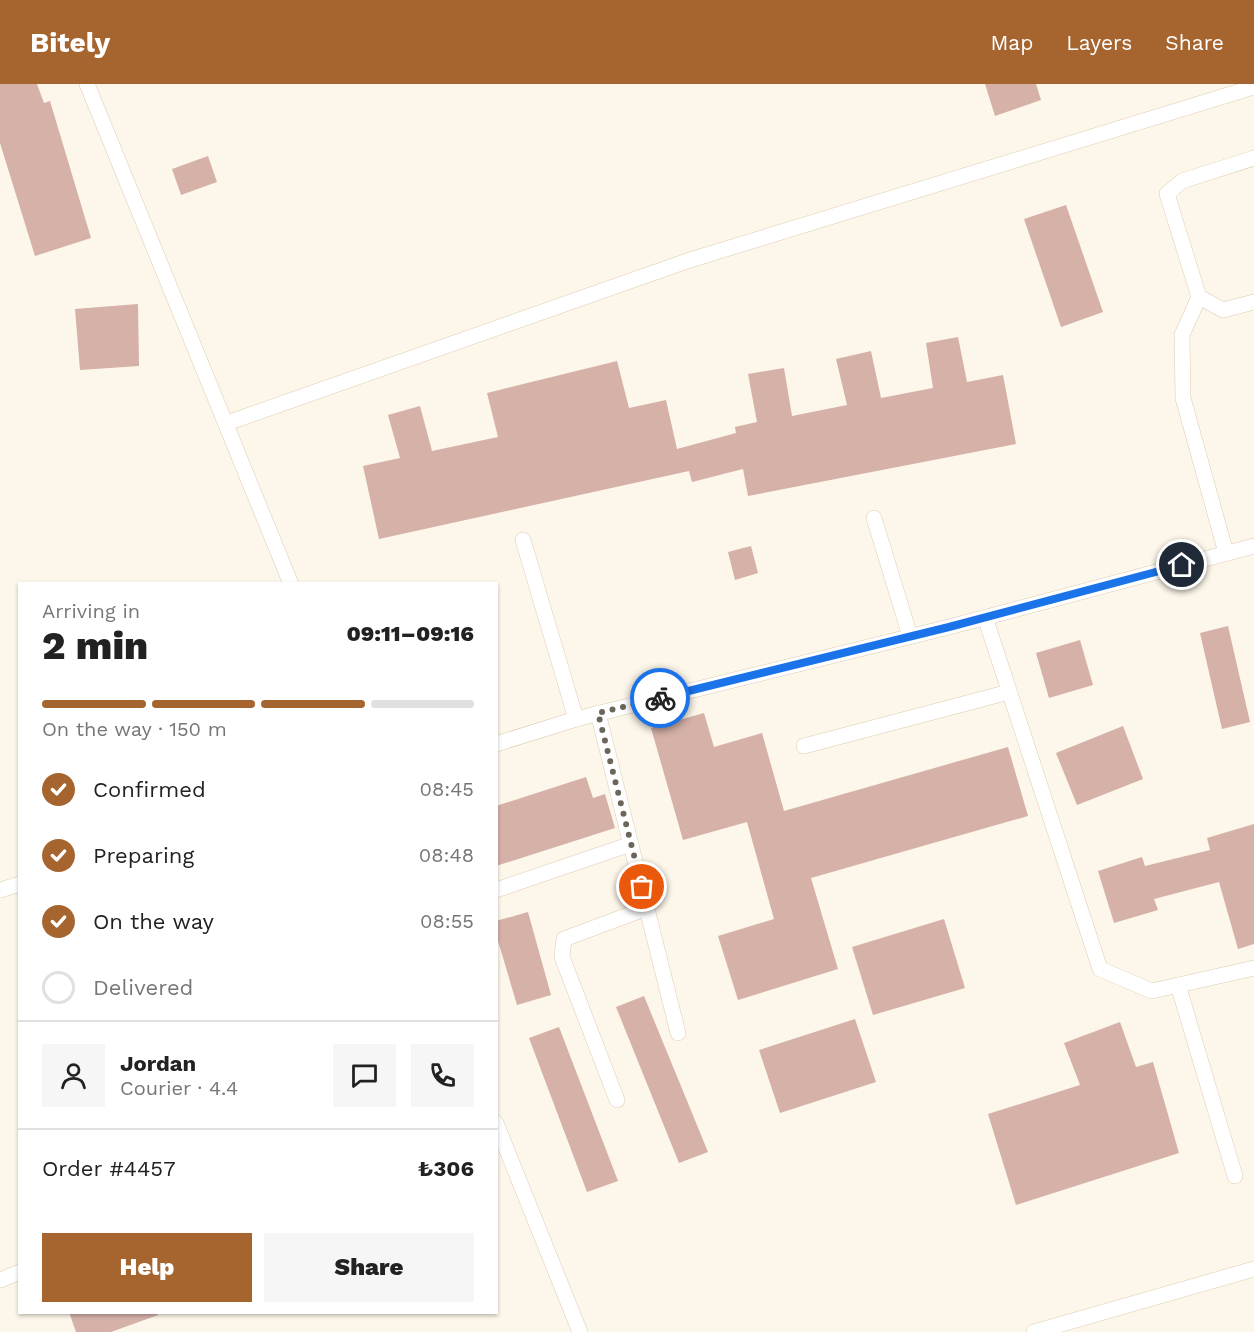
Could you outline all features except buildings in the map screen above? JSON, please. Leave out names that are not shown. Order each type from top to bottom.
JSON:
[{"type":"lane","points":[[87,84],[290,582]]},
{"type":"lane","points":[[227,423],[690,260],[1254,87]]},
{"type":"lane","points":[[1226,553],[1183,398],[1182,335],[1199,297],[1167,194],[1182,181],[1254,159]]},
{"type":"lane","points":[[1199,297],[1223,310],[1254,302]]},
{"type":"lane","points":[[874,518],[910,636]]},
{"type":"lane","points":[[523,540],[576,719]]},
{"type":"lane","points":[[498,743],[598,713],[985,617],[1254,546]]},
{"type":"lane","points":[[985,617],[1100,969],[1152,991],[1254,968]]},
{"type":"lane","points":[[804,746],[1009,692]]},
{"type":"lane","points":[[598,713],[678,1033]]},
{"type":"lane","points":[[498,889],[631,844]]},
{"type":"lane","points":[[0,890],[18,885]]},
{"type":"lane","points":[[617,1100],[562,957],[564,939],[647,908]]},
{"type":"lane","points":[[1178,985],[1234,1176]]},
{"type":"lane","points":[[498,1128],[580,1332]]},
{"type":"lane","points":[[1034,1332],[1254,1269]]},
{"type":"lane","points":[[0,1280],[18,1273]]},
{"type":"way so far","points":[[642,887],[598,713],[660,698]]},
{"type":"route","points":[[660,698],[949,627],[1182,565]]}]
